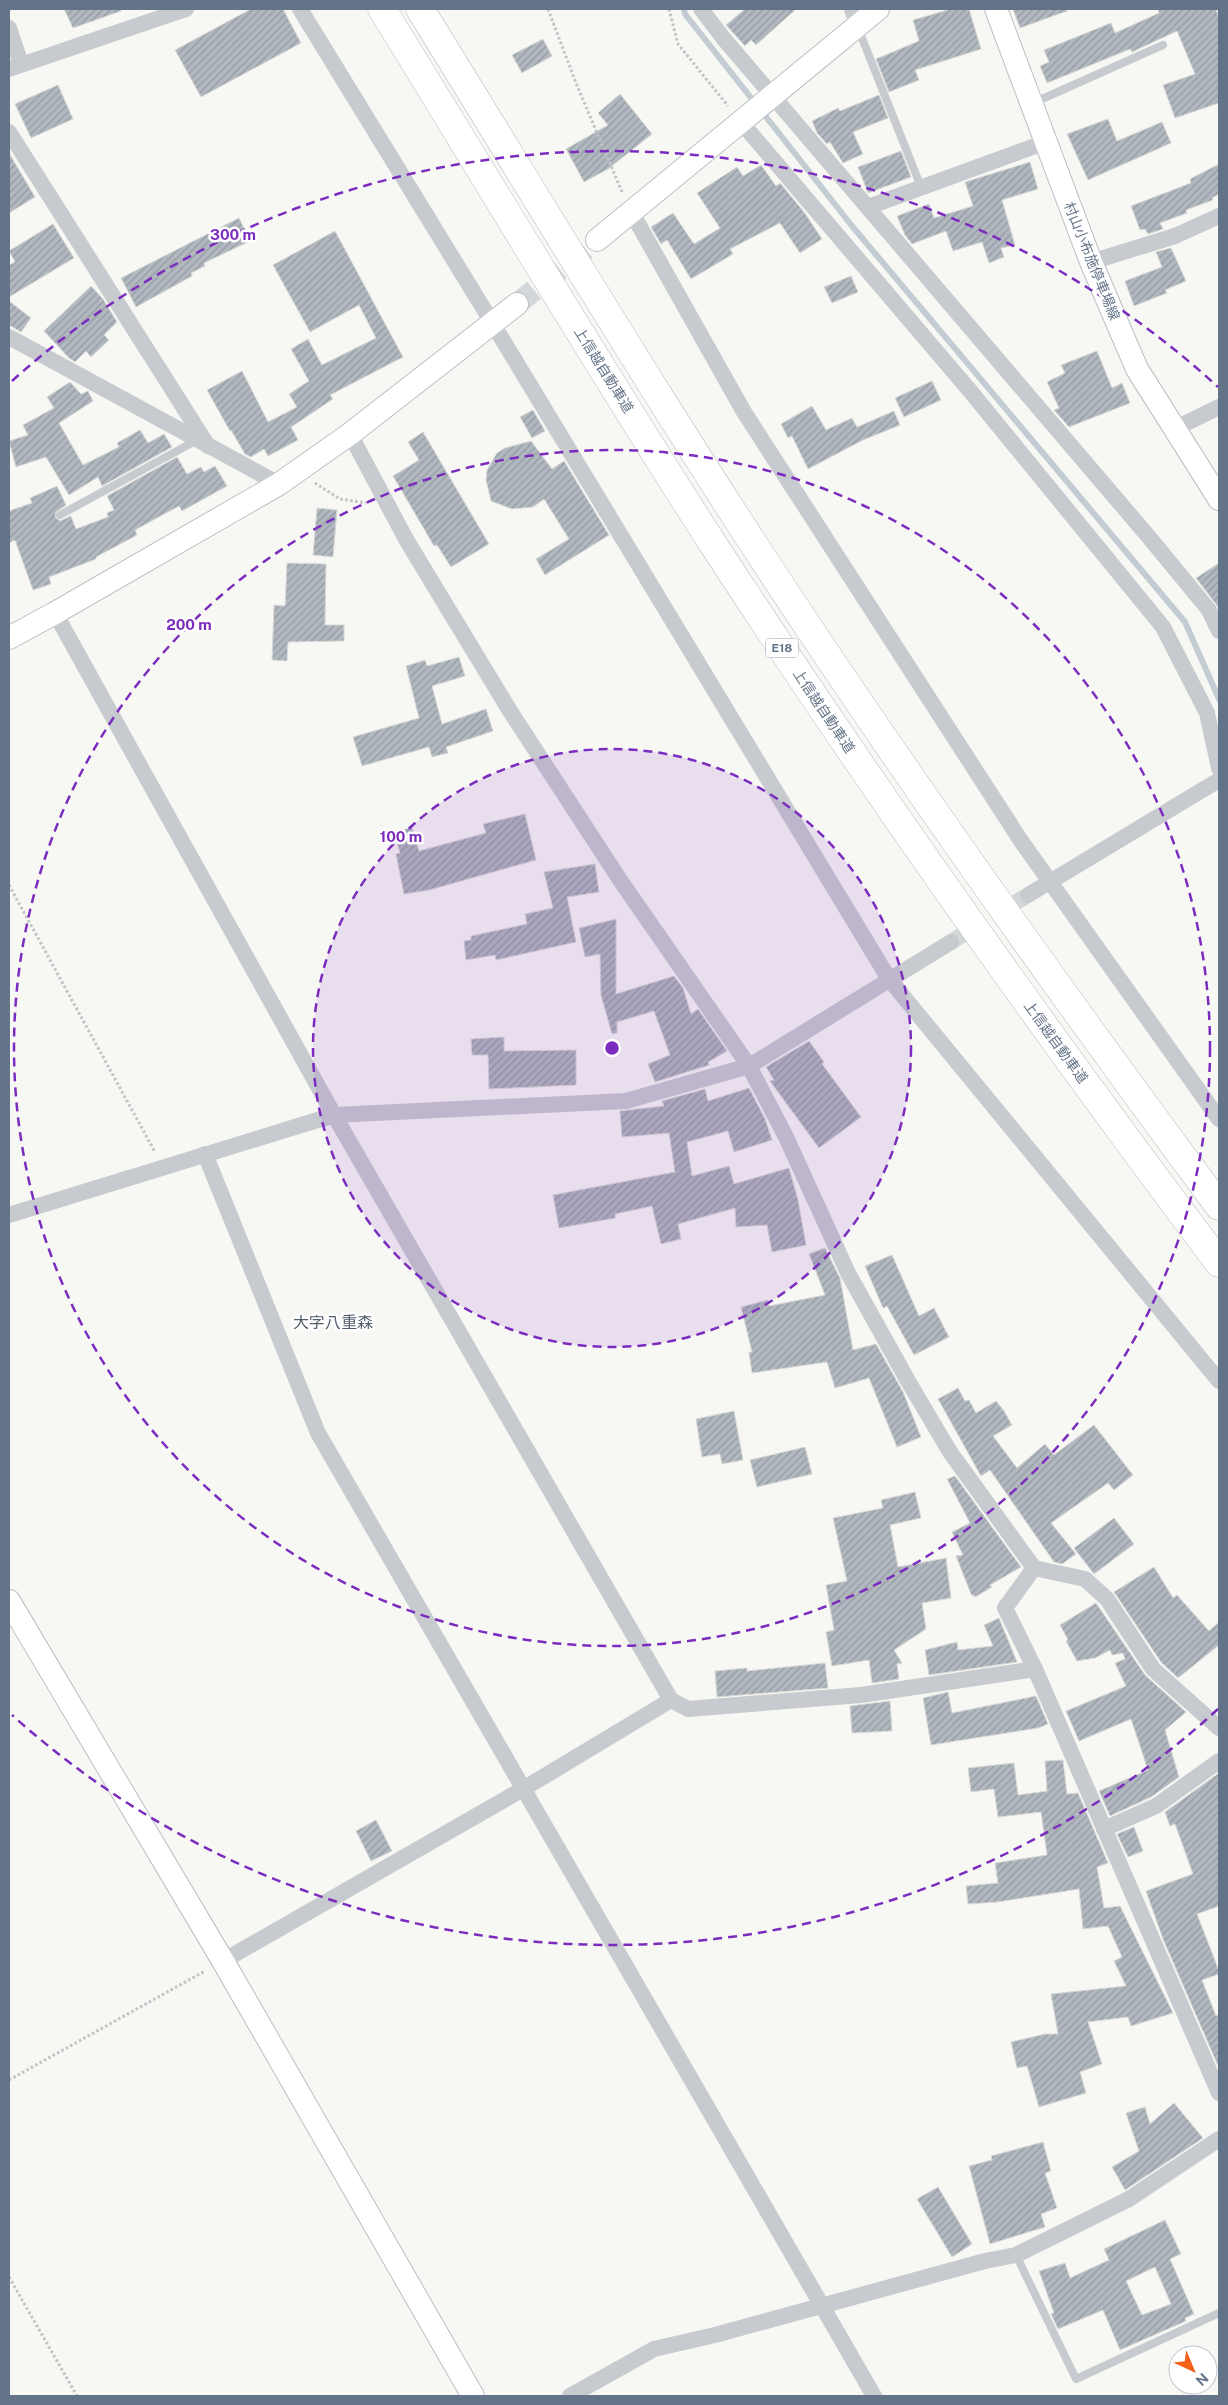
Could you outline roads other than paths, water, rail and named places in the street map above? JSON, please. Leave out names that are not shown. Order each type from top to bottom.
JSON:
[{"type":"highway","name":"上信越自動車道","points":[[382,9],[640,427],[780,645],[989,950],[1219,1263]]},
{"type":"highway","name":"E18","points":[[420,9],[665,404],[808,627],[1028,944],[1219,1206]]},
{"type":"street","points":[[9,28],[15,67],[186,9]]},
{"type":"street","points":[[300,9],[889,979],[1219,1381]]},
{"type":"street","points":[[702,9],[771,97],[868,207],[1148,536],[1209,610],[1219,631]]},
{"type":"street","points":[[597,240],[771,97],[855,17],[878,9]]},
{"type":"street","name":"村山小布施停車場線","points":[[996,9],[1090,262],[1137,368],[1219,499]]},
{"type":"street","points":[[741,122],[971,392],[1163,627],[1207,713],[1219,768]]},
{"type":"street","points":[[9,132],[202,443]]},
{"type":"street","points":[[868,207],[1046,142]]},
{"type":"street","points":[[632,213],[744,412],[1021,841],[1051,881],[1128,994],[1219,1119]]},
{"type":"street","points":[[1090,262],[1175,236],[1219,216]]},
{"type":"street","points":[[9,638],[55,614],[288,478],[350,434],[518,304]]},
{"type":"street","points":[[9,337],[202,443],[288,478]]},
{"type":"street","points":[[1174,428],[1219,407]]},
{"type":"street","points":[[350,434],[407,541],[510,711],[620,880],[749,1066],[786,1137],[848,1273],[950,1452],[1034,1568],[1085,1579],[1107,1599],[1152,1669],[1219,1728]]},
{"type":"street","points":[[55,614],[334,1115],[671,1700],[688,1710],[861,1695],[1035,1669]]},
{"type":"street","points":[[1028,895],[1219,780]]},
{"type":"street","points":[[9,1215],[334,1115],[626,1101],[749,1066],[951,942]]},
{"type":"street","points":[[205,1154],[318,1432],[874,2396]]},
{"type":"street","points":[[1034,1568],[1005,1608],[1035,1669],[1219,2094]]},
{"type":"street","points":[[9,1602],[223,1961],[473,2396]]},
{"type":"street","points":[[223,1961],[523,1789],[671,1700]]},
{"type":"street","points":[[1104,1829],[1156,1806],[1219,1761]]},
{"type":"street","points":[[570,2396],[654,2349],[715,2335],[821,2305],[1016,2255],[1129,2199],[1219,2139]]},
{"type":"lane","points":[[855,17],[921,187]]},
{"type":"lane","points":[[1031,104],[1163,45]]},
{"type":"lane","points":[[60,516],[202,443]]},
{"type":"lane","points":[[1016,2255],[1076,2379],[1219,2313]]},
{"type":"waterway","points":[[684,9],[685,14],[852,226],[1185,622],[1219,699]]},
{"type":"tunnel","points":[[517,304],[597,240]]},
{"type":"tunnel","points":[[951,942],[1028,895]]},
{"type":"district","name":"大字八重森","points":[[333,1322]]}]
